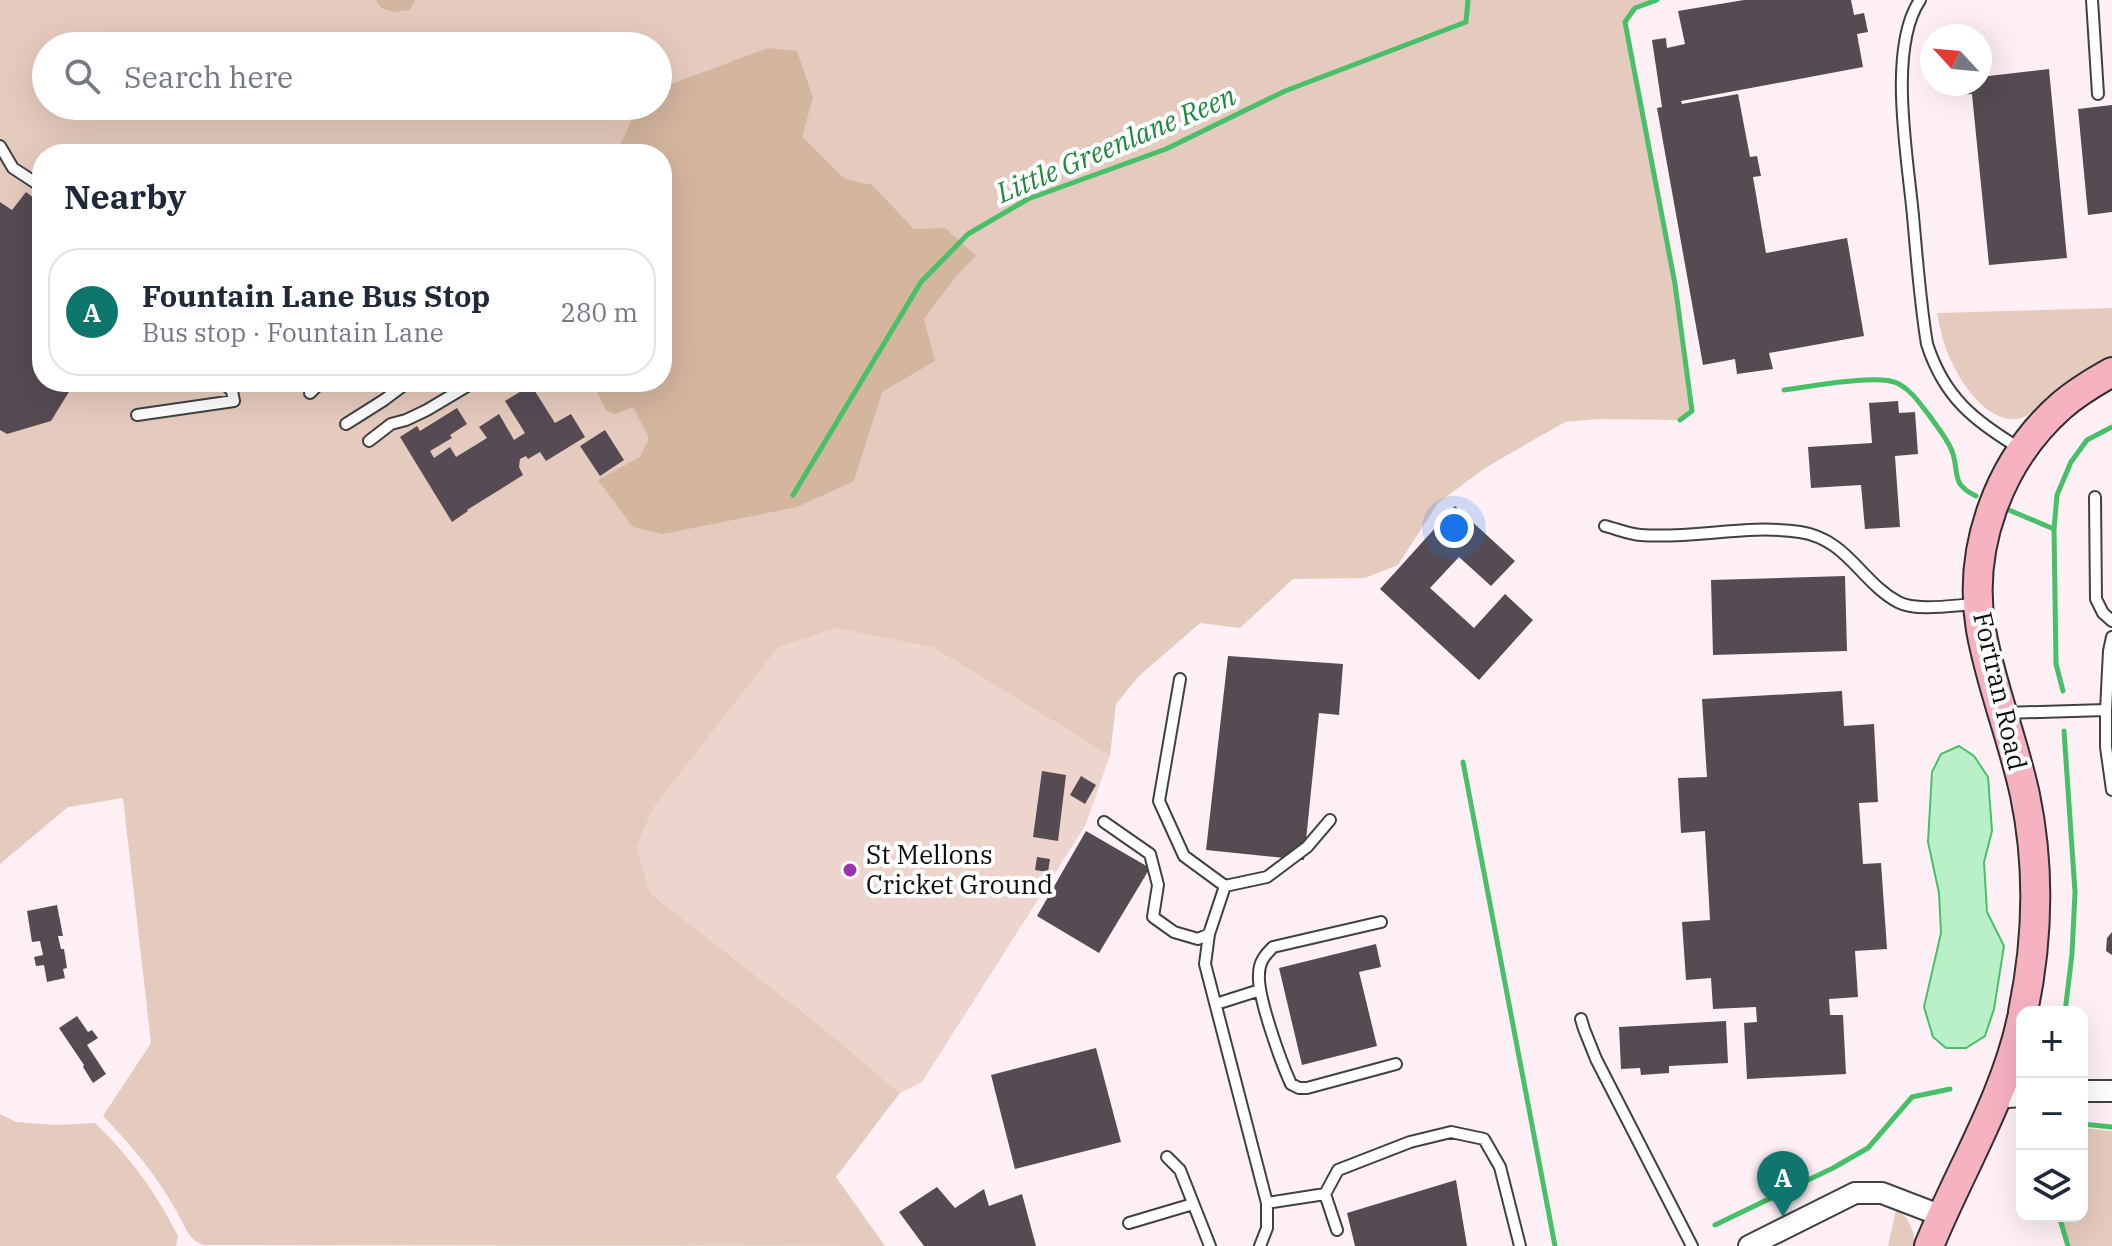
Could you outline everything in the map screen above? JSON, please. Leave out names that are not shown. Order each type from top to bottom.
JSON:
[{"type":"street","name":"Fortran Road","points":[[2024,1006],[2034,943],[2035,880],[2031,834],[2025,795],[1986,655],[1978,604],[1981,552],[1998,491],[2022,450],[2061,406],[2112,372]]},
{"type":"street","points":[[1929,1246],[1942,1216],[2010,1095],[2008,1067],[2016,1039]]},
{"type":"street","points":[[2088,1091],[2112,1091]]},
{"type":"street","points":[[1749,1246],[1855,1193],[1882,1193],[1898,1197],[1942,1216]]},
{"type":"lane","points":[[1920,0],[1912,11],[1908,28],[1902,80],[1927,344],[1940,375],[1960,405],[1985,427],[2022,450]]},
{"type":"lane","points":[[2092,0],[2098,94]]},
{"type":"lane","points":[[0,146],[13,168],[32,180]]},
{"type":"lane","points":[[137,415],[234,401],[232,392]]},
{"type":"lane","points":[[346,424],[395,392]]},
{"type":"lane","points":[[369,441],[391,424],[427,410],[457,392]]},
{"type":"lane","points":[[2095,497],[2096,599],[2103,613],[2112,621]]},
{"type":"lane","points":[[1605,526],[1638,535],[1676,536],[1745,530],[1801,532],[1827,541],[1899,603],[1922,607],[1978,604]]},
{"type":"lane","points":[[2112,637],[2106,710],[2106,747],[2112,790]]},
{"type":"lane","points":[[1180,679],[1159,801],[1184,856],[1225,886],[1267,877],[1307,847],[1330,820]]},
{"type":"lane","points":[[2002,713],[2106,710]]},
{"type":"lane","points":[[1104,822],[1150,854],[1158,885],[1153,917],[1174,932],[1198,939],[1209,934]]},
{"type":"lane","points":[[1225,886],[1209,934],[1205,964],[1267,1203],[1267,1228],[1260,1246]]},
{"type":"lane","points":[[1381,922],[1273,947],[1263,956],[1259,972],[1260,990],[1291,1084],[1307,1088],[1396,1064]]},
{"type":"lane","points":[[1216,1004],[1260,990]]},
{"type":"lane","points":[[1581,1019],[1596,1059],[1692,1246]]},
{"type":"lane","points":[[1337,1230],[1325,1194],[1338,1170],[1410,1142],[1451,1132],[1484,1139],[1500,1167],[1520,1246]]},
{"type":"lane","points":[[1167,1157],[1180,1170],[1210,1246]]},
{"type":"lane","points":[[1267,1203],[1325,1194]]},
{"type":"lane","points":[[1129,1223],[1193,1204]]},
{"type":"shaded area","points":[[0,0],[1657,0],[1635,8],[1625,22],[1675,284],[1692,411],[1680,420],[1597,419],[1565,422],[1485,468],[1438,503],[1398,565],[1365,578],[1293,579],[1240,628],[1200,623],[1139,676],[1116,704],[1110,756],[932,647],[650,893],[822,1027],[900,1093],[836,1177],[885,1246],[199,1243],[188,1232],[134,1150],[103,1116],[151,1043],[123,798],[68,807],[0,864]]},
{"type":"shaded area","points":[[376,0],[415,0],[410,10],[394,12],[381,8]]},
{"type":"shaded area","points":[[768,48],[797,51],[813,98],[802,137],[845,179],[872,185],[914,229],[945,228],[976,256],[957,275],[924,319],[935,361],[882,392],[854,481],[797,507],[663,534],[633,527],[598,480],[640,457],[649,438],[633,407],[615,414],[606,410],[597,392],[672,392],[672,144],[621,144],[632,120],[672,120],[672,84]]},
{"type":"shaded area","points":[[2112,308],[2112,356],[2075,377],[2033,412],[2021,418],[2008,419],[1983,406],[1963,382],[1948,355],[1937,313]]},
{"type":"shaded area","name":"St Mellons Cricket Ground","points":[[836,628],[932,647],[1110,756],[1085,826],[922,1082],[900,1093],[822,1027],[650,893],[636,847],[653,808],[778,647]]},
{"type":"shaded area","points":[[1959,746],[1974,756],[1988,777],[1992,831],[1984,862],[1987,912],[2004,946],[1994,1009],[1985,1036],[1966,1048],[1946,1048],[1933,1037],[1924,1007],[1941,933],[1939,893],[1928,842],[1932,772],[1941,754]]},
{"type":"shaded area","points":[[0,1114],[16,1122],[55,1125],[95,1123],[131,1162],[151,1190],[178,1236],[176,1246],[0,1246]]},
{"type":"shaded area","points":[[2088,1129],[2112,1131],[2112,1246],[2068,1246],[2061,1222],[2088,1222]]},
{"type":"shaded area","points":[[1896,1209],[1910,1225],[1915,1246],[1888,1246]]},
{"type":"building","points":[[1744,0],[1851,0],[1854,15],[1864,13],[1868,32],[1857,34],[1863,67],[1681,101],[1682,104],[1738,94],[1750,157],[1757,156],[1761,176],[1753,177],[1766,253],[1847,238],[1864,336],[1769,353],[1773,369],[1737,374],[1735,359],[1703,365],[1657,108],[1662,107],[1652,40],[1666,38],[1667,48],[1685,44],[1678,11]]},
{"type":"building","points":[[2049,69],[2067,258],[1989,265],[1972,96],[1992,96],[1992,76]]},
{"type":"building","points":[[2112,105],[2112,212],[2088,215],[2078,109]]},
{"type":"building","points":[[26,192],[32,196],[32,392],[69,392],[51,421],[7,434],[0,430],[0,202],[12,210]]},
{"type":"building","points":[[520,392],[535,392],[555,423],[571,414],[585,437],[546,461],[540,452],[528,459],[526,456],[520,459],[519,467],[523,475],[452,522],[400,437],[417,426],[420,431],[457,408],[467,424],[450,435],[452,438],[430,451],[434,458],[450,447],[456,457],[487,438],[479,427],[499,414],[514,440],[525,433],[505,401]]},
{"type":"building","points":[[1898,401],[1899,413],[1915,412],[1918,454],[1895,456],[1900,527],[1865,529],[1861,485],[1811,488],[1808,447],[1872,443],[1869,403]]},
{"type":"building","points":[[605,430],[624,460],[600,476],[580,446]]},
{"type":"building","points":[[1455,506],[1515,561],[1491,586],[1459,557],[1430,588],[1474,628],[1505,594],[1533,620],[1479,680],[1380,589]]},
{"type":"building","points":[[1845,576],[1847,651],[1713,655],[1711,580]]},
{"type":"building","points":[[1228,656],[1343,664],[1339,715],[1319,713],[1304,860],[1206,850]]},
{"type":"building","points":[[1842,691],[1844,726],[1874,724],[1878,802],[1859,803],[1863,864],[1881,863],[1887,949],[1855,951],[1858,997],[1829,999],[1830,1015],[1843,1015],[1846,1074],[1747,1079],[1744,1023],[1757,1022],[1756,1007],[1713,1009],[1711,978],[1686,980],[1682,922],[1710,920],[1705,831],[1681,833],[1678,778],[1707,777],[1702,699]]},
{"type":"building","points":[[1042,771],[1066,775],[1058,841],[1033,837]]},
{"type":"building","points":[[1081,776],[1096,785],[1085,804],[1070,795]]},
{"type":"building","points":[[1086,831],[1150,868],[1099,953],[1037,916]]},
{"type":"building","points":[[1037,857],[1050,859],[1048,872],[1035,870]]},
{"type":"building","points":[[57,905],[63,936],[58,936],[67,968],[63,969],[65,978],[47,982],[44,965],[36,966],[34,957],[43,955],[40,941],[32,942],[27,911]]},
{"type":"building","points":[[2112,932],[2112,955],[2106,951],[2107,938]]},
{"type":"building","points":[[1376,944],[1381,967],[1359,972],[1377,1046],[1302,1065],[1279,968]]},
{"type":"building","points":[[77,1016],[88,1032],[92,1030],[98,1038],[87,1045],[106,1074],[93,1083],[59,1028]]},
{"type":"building","points":[[1726,1021],[1728,1063],[1669,1066],[1669,1073],[1641,1075],[1640,1068],[1621,1069],[1619,1027]]},
{"type":"building","points":[[1096,1048],[1121,1142],[1015,1169],[991,1075]]},
{"type":"building","points":[[1456,1180],[1467,1246],[1355,1246],[1347,1213]]},
{"type":"building","points":[[937,1187],[955,1208],[984,1189],[989,1206],[1022,1194],[1036,1246],[924,1246],[899,1212]]},
{"type":"waterway","name":"Little Greenlane Reen","points":[[793,495],[921,282],[968,234],[1028,199],[1166,149],[1285,91],[1466,22],[1468,0]]},
{"type":"waterway","points":[[1657,0],[1635,8],[1625,22],[1675,284],[1692,411],[1680,420]]},
{"type":"waterway","points":[[1784,390],[1860,380],[1899,384],[1916,398],[1942,433],[1952,451],[1959,482],[1976,496]]},
{"type":"waterway","points":[[2004,508],[2054,529],[2057,495],[2071,462],[2087,440],[2112,427]]},
{"type":"waterway","points":[[2054,529],[2056,664],[2063,691]]},
{"type":"waterway","points":[[2064,731],[2075,892],[2066,1006]]},
{"type":"waterway","points":[[1463,762],[1555,1246]]},
{"type":"waterway","points":[[1715,1225],[1868,1148],[1912,1097],[1950,1089]]},
{"type":"waterway","points":[[2088,1125],[2112,1127]]},
{"type":"waterway","points":[[2061,1222],[2068,1246]]},
{"type":"place","name":"St Mellons Cricket Ground","points":[[850,870]]},
{"type":"place","name":"Fountain Lane Bus Stop","points":[[1783,1217]]}]
